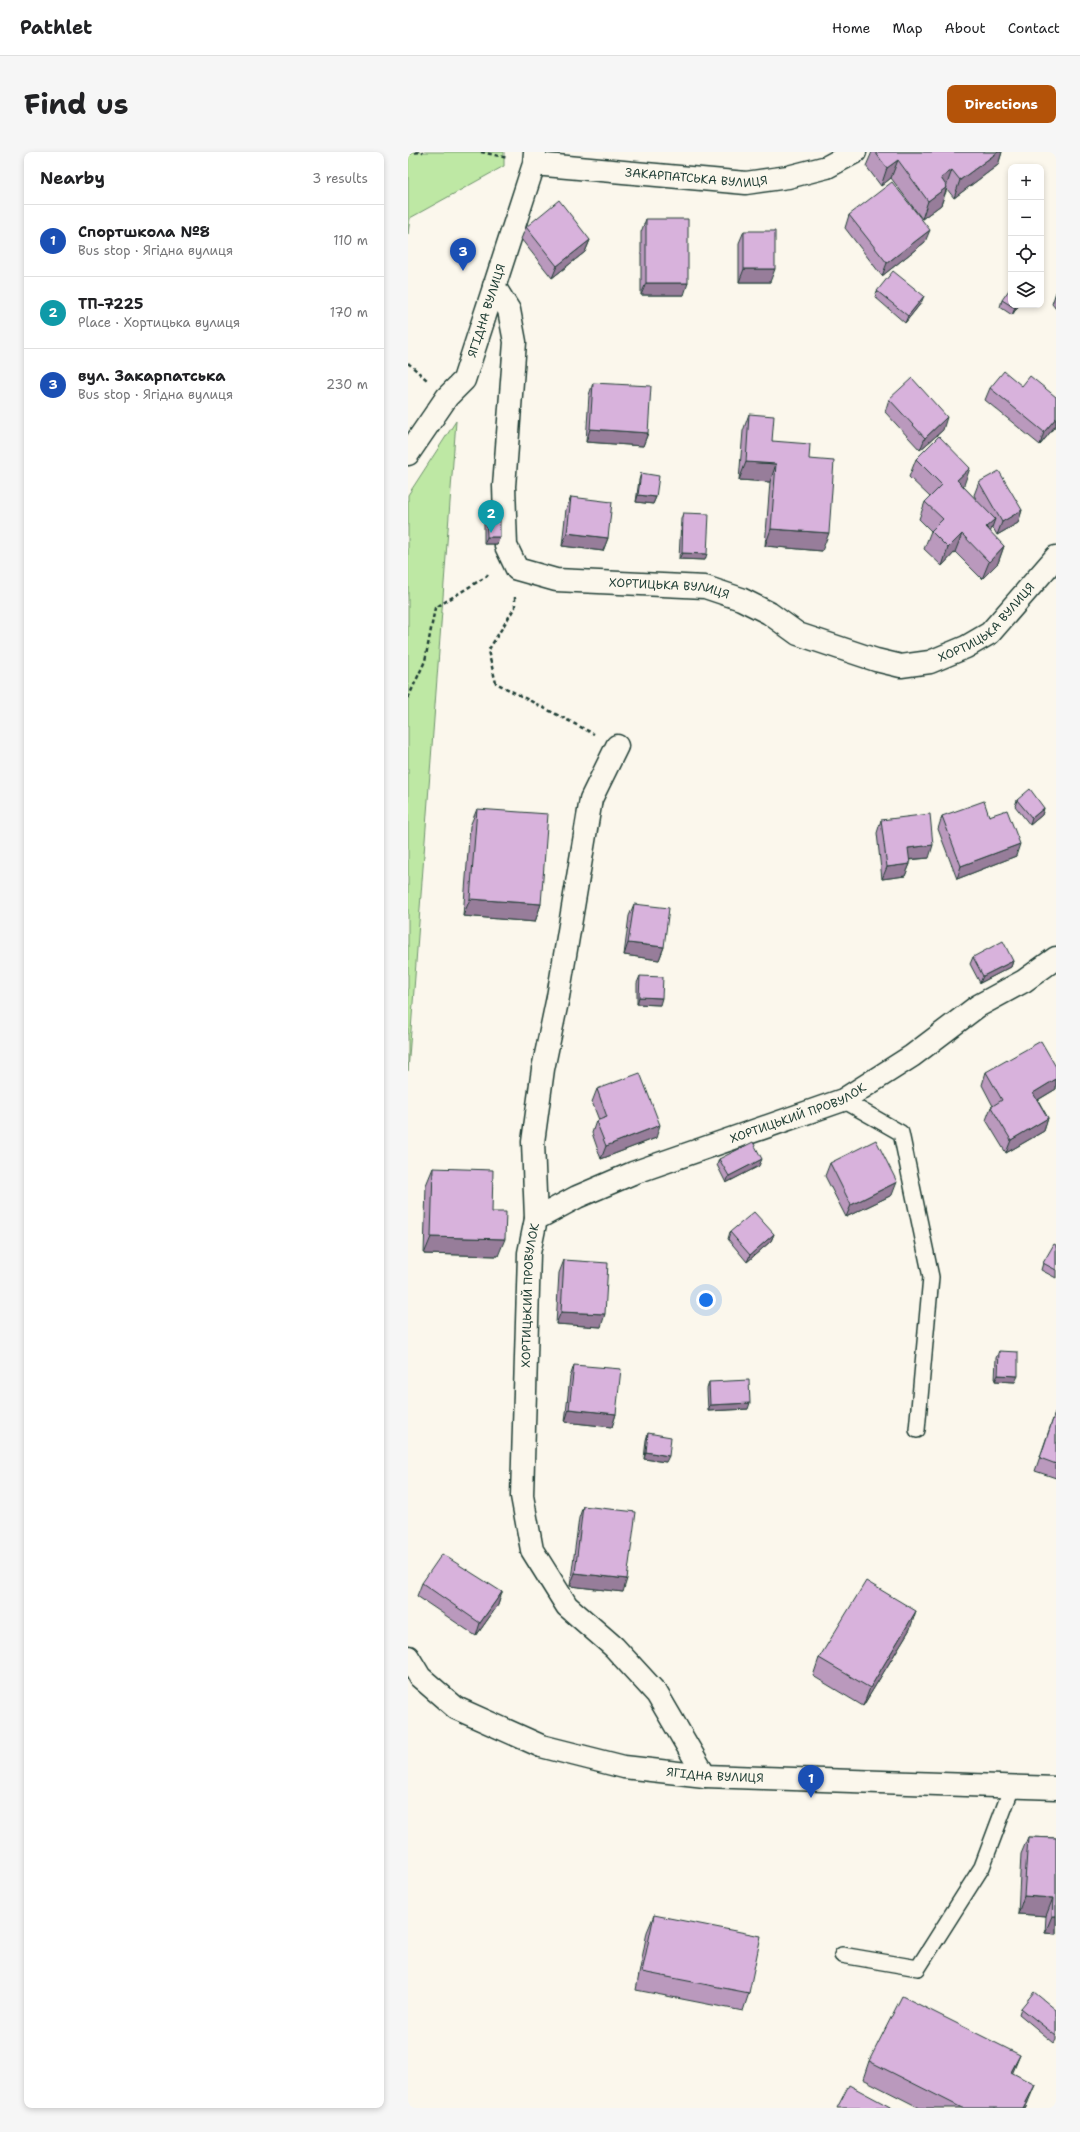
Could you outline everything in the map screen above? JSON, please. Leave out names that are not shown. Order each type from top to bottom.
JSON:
[{"type":"street","name":"ЗАКАРПАТСЬКА ВУЛИЦЯ","points":[[534,158],[746,183],[788,177],[827,167],[855,152]]},
{"type":"street","name":"ЯГІДНА ВУЛИЦЯ","points":[[408,454],[446,397],[464,380],[534,158]]},
{"type":"street","name":"ХОРТИЦЬКА ВУЛИЦЯ","points":[[494,286],[509,310],[515,342],[504,486],[506,546],[517,569],[556,580],[706,587],[741,600],[769,613],[798,634],[876,660],[901,666],[930,662],[966,647],[990,633],[1056,557]]},
{"type":"street","points":[[536,1219],[533,1142],[543,1069],[558,997],[591,799],[617,746]]},
{"type":"street","name":"ХОРТИЦЬКИЙ ПРОВУЛОК","points":[[705,1776],[657,1694],[614,1647],[567,1606],[532,1550],[522,1496],[529,1253],[536,1219],[577,1197],[633,1173],[843,1100],[912,1056],[978,1006],[1024,981],[1056,958]]},
{"type":"street","name":"ЯГІДНА ВУЛИЦЯ","points":[[408,1657],[420,1677],[456,1708],[541,1746],[624,1767],[705,1776],[1056,1788]]},
{"type":"lane","points":[[843,1100],[901,1133],[931,1277],[917,1430]]},
{"type":"lane","points":[[842,1955],[918,1968],[982,1867],[1012,1787]]},
{"type":"path","points":[[408,153],[423,152]]},
{"type":"path","points":[[408,698],[425,661],[435,608],[487,576],[506,546]]},
{"type":"path","points":[[515,607],[488,651],[496,683],[617,746]]},
{"type":"green space","points":[[408,152],[504,152],[504,166],[410,218],[408,234]]},
{"type":"green space","points":[[456,421],[408,1071],[408,495]]},
{"type":"building","points":[[875,152],[998,152],[960,180],[952,170],[941,178],[947,187],[928,201],[898,160],[887,168]]},
{"type":"building","points":[[892,182],[930,230],[887,263],[849,215]]},
{"type":"building","points":[[559,200],[590,240],[557,266],[526,227]]},
{"type":"building","points":[[646,219],[688,219],[688,283],[646,283]]},
{"type":"building","points":[[744,231],[775,231],[775,269],[744,269]]},
{"type":"building","points":[[893,271],[924,296],[908,316],[877,291]]},
{"type":"building","points":[[1008,291],[1008,304],[1002,300]]},
{"type":"building","points":[[1004,371],[1022,386],[1030,376],[1056,397],[1056,418],[1044,432],[990,388]]},
{"type":"building","points":[[912,378],[947,417],[925,438],[889,399]]},
{"type":"building","points":[[593,383],[651,386],[648,433],[590,429]]},
{"type":"building","points":[[749,414],[774,416],[772,441],[810,444],[809,459],[834,461],[829,533],[771,529],[776,464],[746,462]]},
{"type":"building","points":[[939,436],[970,468],[957,480],[995,519],[986,527],[1004,546],[989,562],[962,534],[948,548],[931,531],[943,519],[925,502],[942,485],[916,459]]},
{"type":"building","points":[[999,471],[1022,510],[1002,522],[979,482]]},
{"type":"building","points":[[641,473],[659,476],[656,497],[638,495]]},
{"type":"building","points":[[571,497],[612,502],[608,538],[567,533]]},
{"type":"building","points":[[683,513],[709,514],[707,554],[682,553]]},
{"type":"building","points":[[486,516],[500,516],[500,537],[487,537]]},
{"type":"building","points":[[1030,789],[1044,808],[1032,818],[1017,800]]},
{"type":"building","points":[[984,801],[989,816],[1007,810],[1020,844],[961,866],[942,816]]},
{"type":"building","points":[[477,809],[548,814],[541,904],[470,899]]},
{"type":"building","points":[[930,814],[933,845],[908,848],[910,864],[887,867],[881,820]]},
{"type":"building","points":[[634,904],[669,908],[664,947],[628,943]]},
{"type":"building","points":[[1003,941],[1013,961],[983,976],[973,957]]},
{"type":"building","points":[[640,976],[663,977],[662,998],[639,997]]},
{"type":"building","points":[[1041,1041],[1056,1067],[1056,1079],[1033,1093],[1048,1118],[1011,1140],[991,1107],[1002,1100],[986,1072]]},
{"type":"building","points":[[640,1073],[660,1125],[606,1146],[596,1121],[607,1117],[597,1089]]},
{"type":"building","points":[[876,1140],[897,1182],[851,1205],[830,1163]]},
{"type":"building","points":[[753,1142],[762,1159],[729,1176],[719,1159]]},
{"type":"building","points":[[433,1168],[493,1170],[492,1212],[506,1212],[505,1239],[431,1237]]},
{"type":"building","points":[[754,1212],[774,1234],[750,1255],[730,1232]]},
{"type":"building","points":[[1054,1244],[1056,1245],[1056,1270],[1043,1263]]},
{"type":"building","points":[[564,1260],[608,1263],[605,1314],[561,1312]]},
{"type":"building","points":[[999,1351],[1018,1352],[1018,1376],[998,1375]]},
{"type":"building","points":[[574,1365],[621,1369],[616,1414],[569,1409]]},
{"type":"building","points":[[749,1380],[750,1403],[710,1405],[709,1382]]},
{"type":"building","points":[[1056,1413],[1056,1464],[1040,1458]]},
{"type":"building","points":[[648,1433],[671,1437],[669,1456],[646,1452]]},
{"type":"building","points":[[583,1506],[636,1512],[627,1579],[575,1573]]},
{"type":"building","points":[[442,1554],[502,1592],[480,1623],[422,1583]]},
{"type":"building","points":[[866,1581],[916,1611],[870,1688],[819,1658]]},
{"type":"building","points":[[1028,1837],[1056,1838],[1056,1916],[1052,1916],[1053,1898],[1024,1896]]},
{"type":"building","points":[[654,1915],[761,1936],[749,1993],[642,1972]]},
{"type":"building","points":[[1034,1992],[1056,2010],[1056,2036],[1021,2008]]},
{"type":"building","points":[[902,1996],[1020,2055],[1011,2072],[1035,2085],[1023,2108],[962,2108],[869,2061]]},
{"type":"building","points":[[849,2085],[892,2108],[837,2108]]},
{"type":"place","name":"вул. Закарпатська","points":[[463,271]]},
{"type":"place","name":"ТП-7225","points":[[491,533]]},
{"type":"place","name":"Спортшкола №8","points":[[811,1798]]}]
